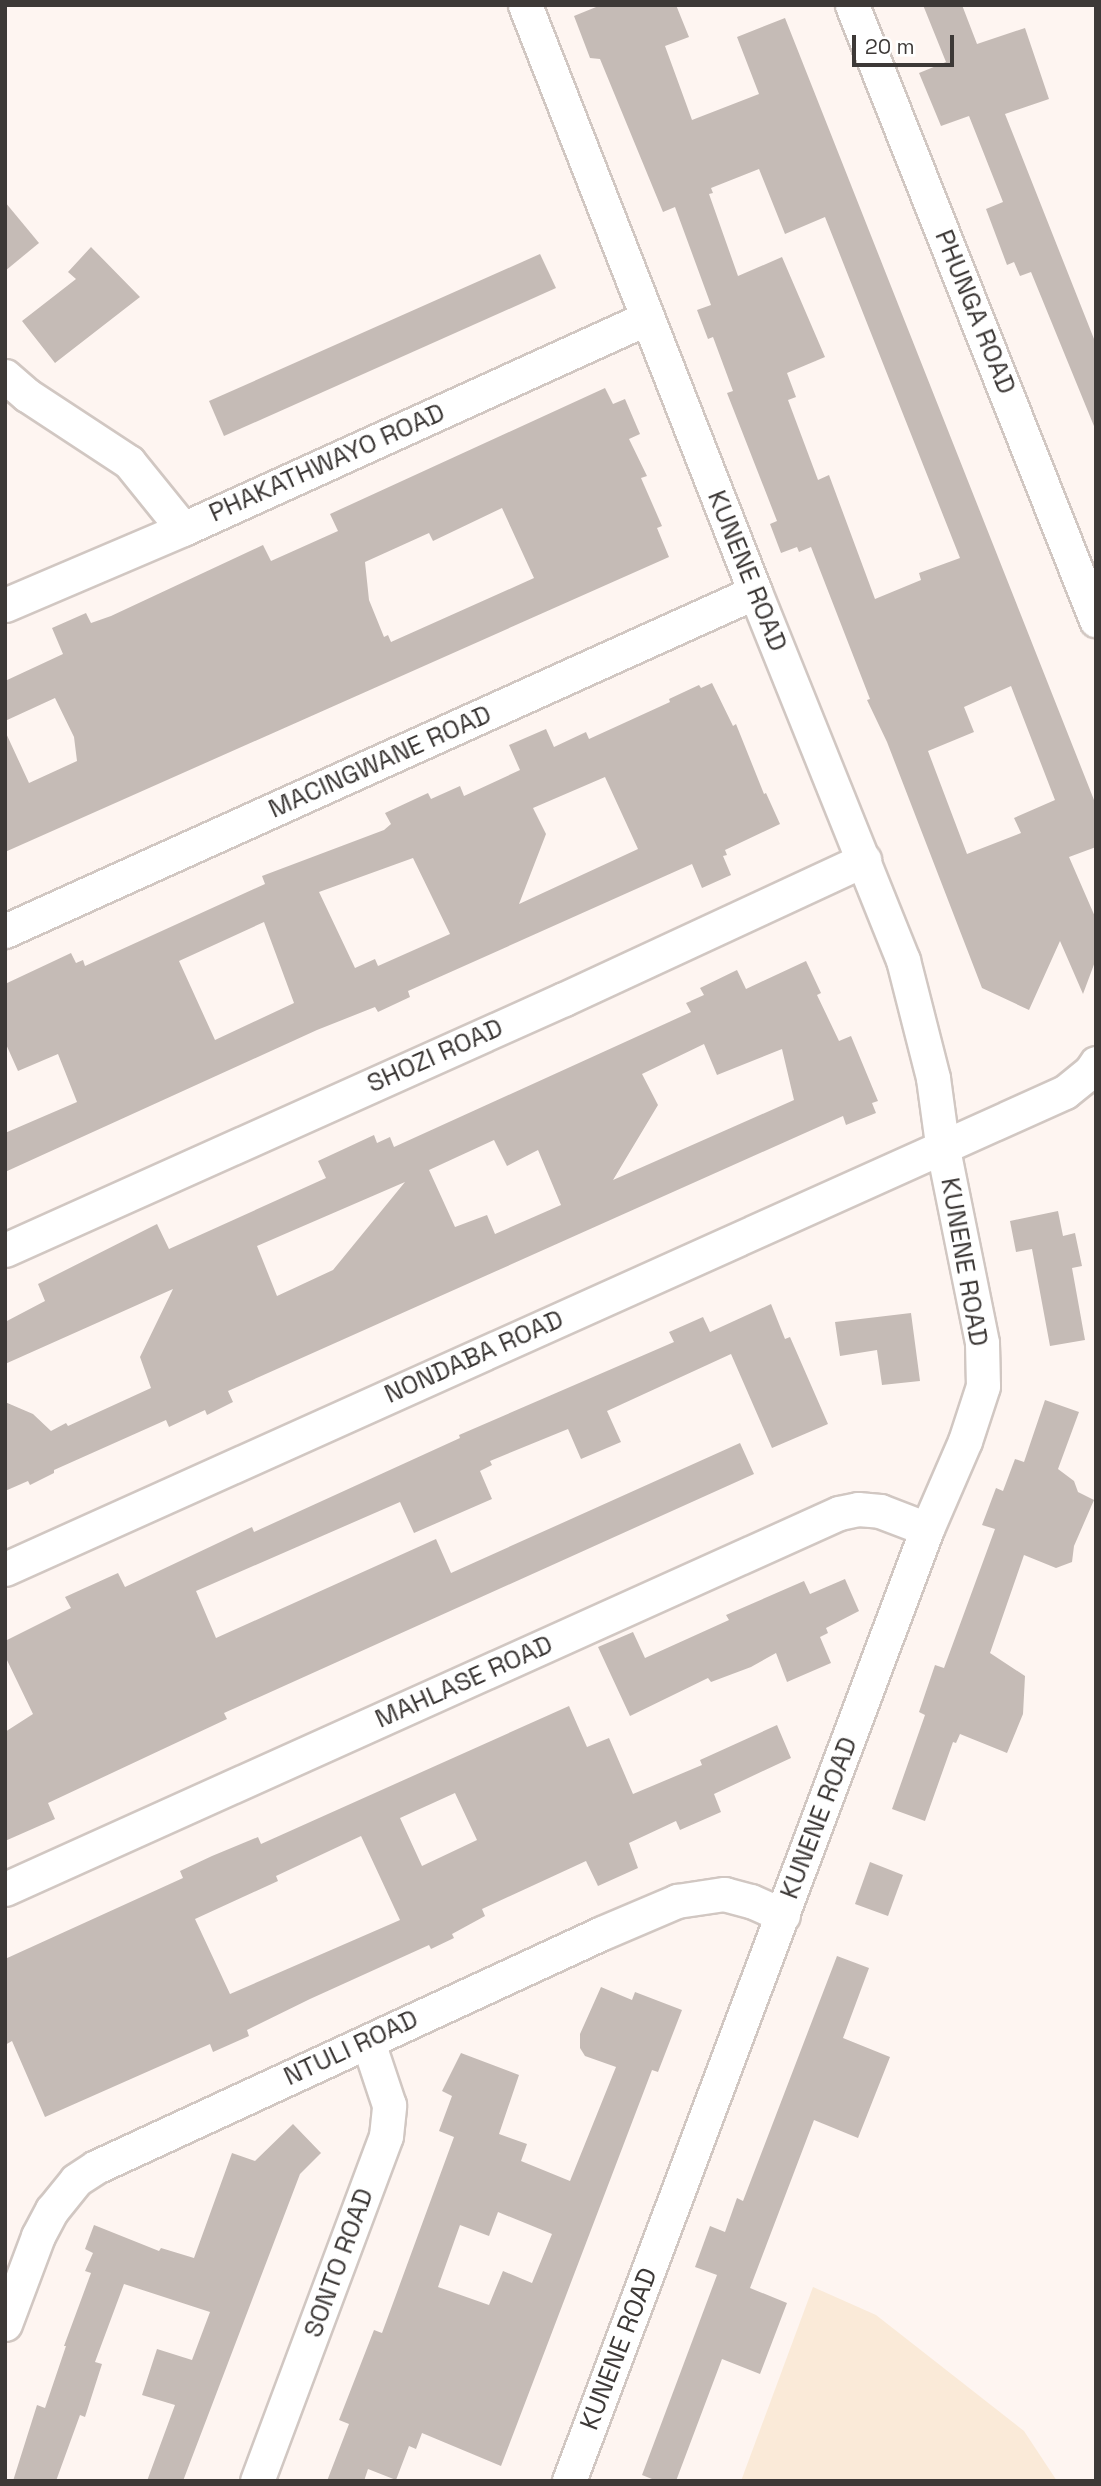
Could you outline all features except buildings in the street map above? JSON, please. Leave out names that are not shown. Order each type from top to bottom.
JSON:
[{"type":"street","name":"KUNENE ROAD","points":[[525,5],[755,593],[903,960],[918,1009],[933,1078],[942,1144],[982,1343],[983,1386],[965,1441],[927,1529],[569,2481]]},
{"type":"street","name":"PHUNGA ROAD","points":[[852,5],[1096,620]]},
{"type":"street","name":"PHAKATHWAYO ROAD","points":[[5,605],[183,529],[647,318]]},
{"type":"street","points":[[5,376],[27,395],[129,462],[183,529]]},
{"type":"street","name":"MACINGWANE ROAD","points":[[5,931],[755,593]]},
{"type":"street","name":"SHOZI ROAD","points":[[5,1250],[551,1005],[864,860]]},
{"type":"street","name":"KUNENE ROAD","points":[[942,1144],[1065,1092],[1090,1072],[1096,1063]]},
{"type":"street","name":"NONDABA ROAD","points":[[5,1569],[942,1144]]},
{"type":"street","name":"MAHLASE ROAD","points":[[5,1889],[839,1513],[858,1509],[880,1511],[927,1529]]},
{"type":"street","name":"NTULI ROAD","points":[[5,2324],[38,2236],[52,2210],[76,2180],[156,2137],[677,1901],[724,1895],[751,1901],[783,1915]]},
{"type":"street","name":"SONTO ROAD","points":[[257,2481],[386,2136],[389,2105],[368,2042]]},
{"type":"shaded area","points":[[813,2287],[876,2315],[1024,2431],[1057,2481],[741,2481]]}]
